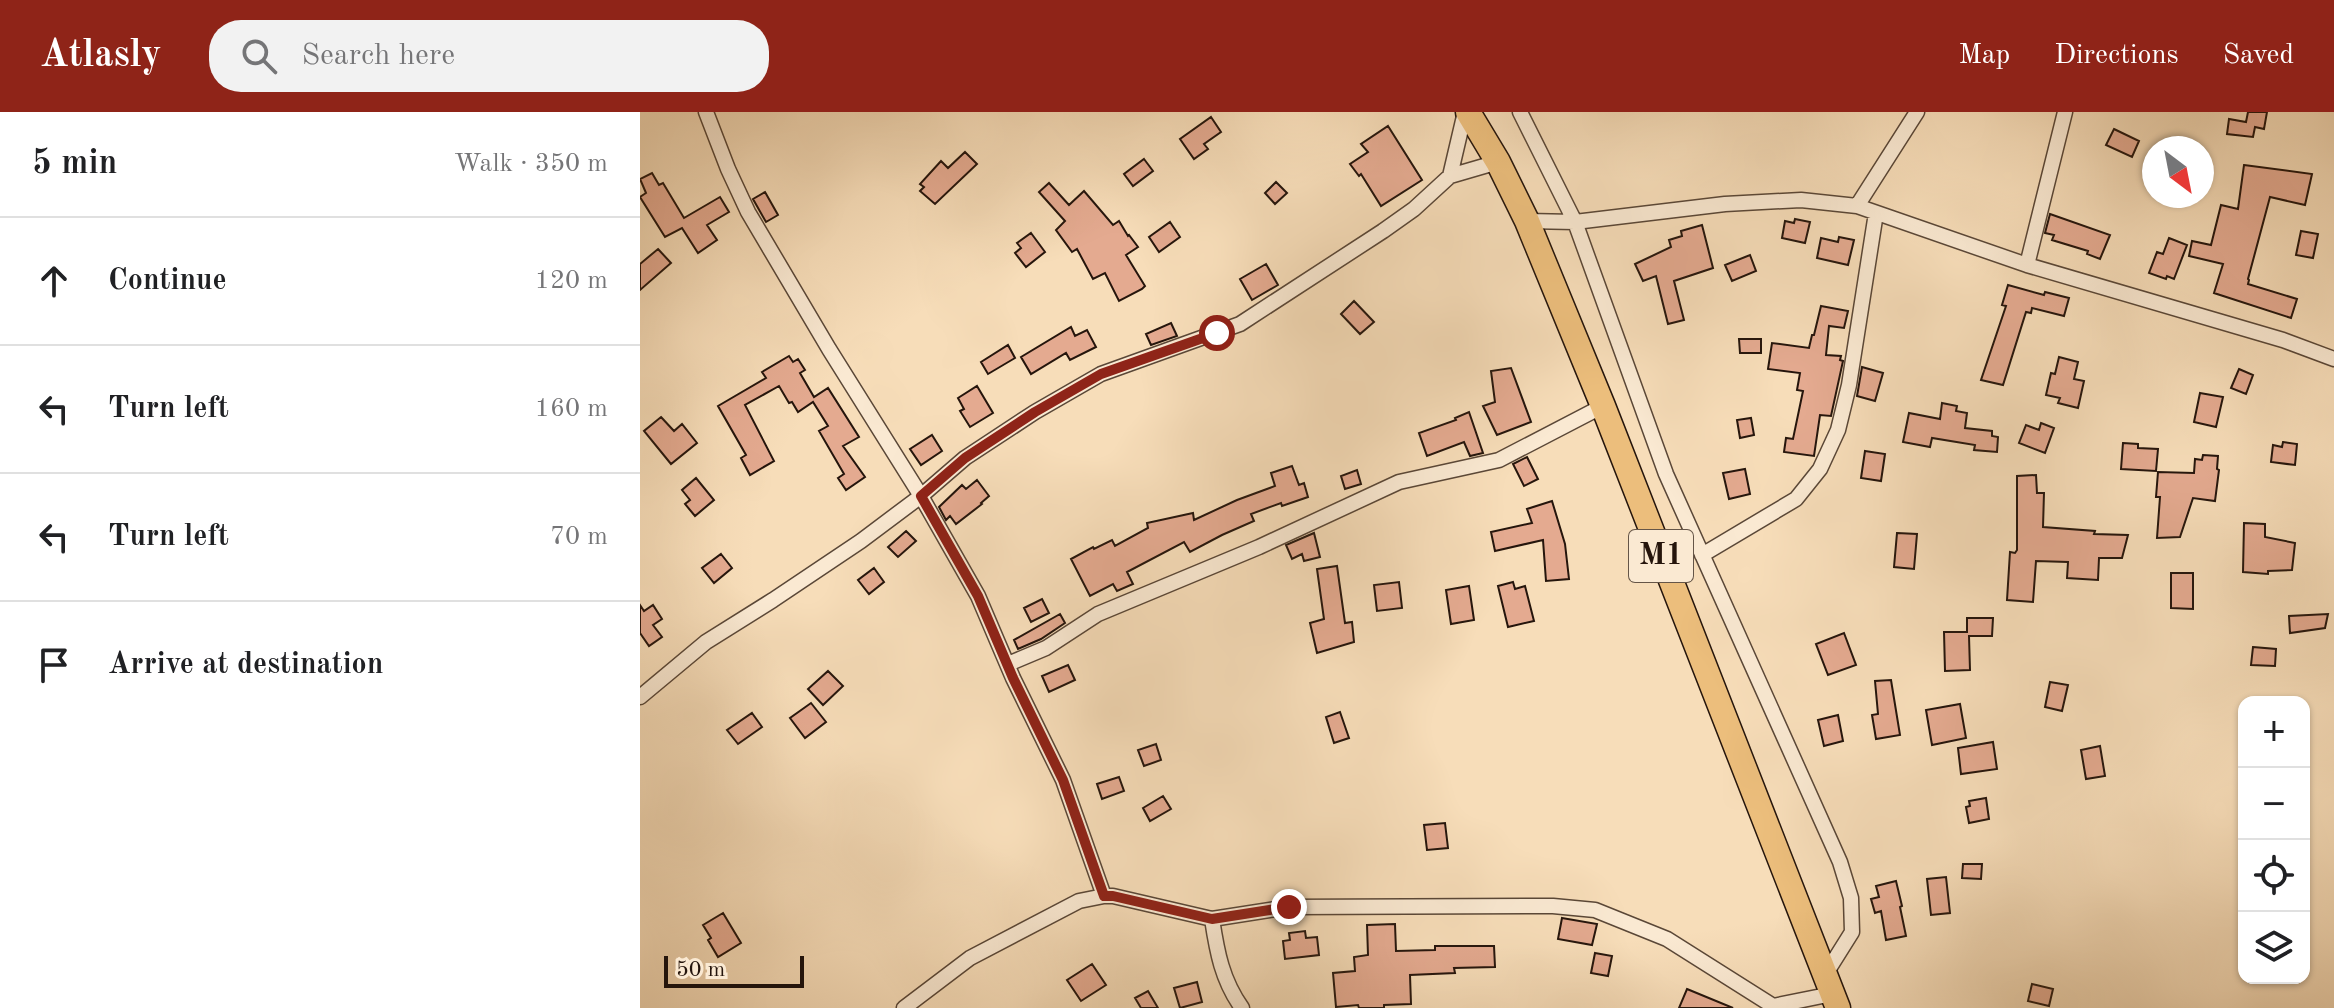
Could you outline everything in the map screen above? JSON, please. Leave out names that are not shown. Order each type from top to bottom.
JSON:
[{"type":"highway","name":"M1","points":[[1466,112],[1498,162],[1527,221],[1603,406],[1832,992]]},
{"type":"street","points":[[706,112],[748,212],[921,496],[978,596],[1063,780],[1104,896]]},
{"type":"street","points":[[1450,176],[1466,112]]},
{"type":"street","points":[[904,1008],[970,958],[1079,901],[1104,896],[1212,919],[1289,907],[1553,906],[1595,910],[1667,939],[1774,1007],[1832,992],[1852,932],[1851,898],[1840,862],[1666,474],[1575,222],[1520,112]]},
{"type":"street","points":[[1857,206],[1917,112]]},
{"type":"street","points":[[2027,265],[2065,112]]},
{"type":"street","points":[[640,697],[706,642],[861,541],[965,458],[1035,412],[1101,374],[1240,324],[1383,231],[1414,209],[1450,176],[1498,162]]},
{"type":"street","points":[[1527,221],[1575,222],[1725,204],[1801,200],[1857,206],[2027,265],[2283,340],[2334,359]]},
{"type":"street","points":[[1702,555],[1796,499],[1820,469],[1838,430],[1849,385],[1876,213]]},
{"type":"street","points":[[1008,664],[1046,648],[1098,614],[1259,547],[1399,482],[1499,460],[1603,406]]},
{"type":"street","points":[[1212,919],[1222,971],[1229,990],[1242,1008]]},
{"type":"building","points":[[2248,112],[2267,112],[2264,129],[2255,127],[2253,137],[2227,134],[2229,119],[2246,122]]},
{"type":"building","points":[[1211,117],[1221,132],[1204,144],[1208,149],[1194,159],[1180,139]]},
{"type":"building","points":[[1388,126],[1422,180],[1381,206],[1361,174],[1359,176],[1350,164],[1368,152],[1361,144]]},
{"type":"building","points":[[2114,129],[2139,141],[2132,157],[2106,145]]},
{"type":"building","points":[[965,152],[977,164],[935,204],[920,191],[924,187],[920,184],[941,161],[948,168]]},
{"type":"building","points":[[1144,159],[1153,171],[1133,186],[1124,174]]},
{"type":"building","points":[[2244,165],[2312,174],[2305,205],[2270,197],[2248,279],[2248,284],[2297,299],[2291,318],[2214,293],[2223,264],[2189,256],[2192,241],[2211,245],[2221,205],[2238,209]]},
{"type":"building","points":[[652,173],[659,185],[663,183],[684,218],[720,197],[729,212],[707,225],[717,240],[698,253],[682,228],[665,237],[640,197],[646,193],[640,179]]},
{"type":"building","points":[[1276,182],[1287,193],[1275,204],[1265,193]]},
{"type":"building","points":[[1049,183],[1069,205],[1084,191],[1113,225],[1119,221],[1138,247],[1126,255],[1145,286],[1142,289],[1119,301],[1105,273],[1093,279],[1077,249],[1072,252],[1056,230],[1065,221],[1039,192]]},
{"type":"building","points":[[765,192],[778,215],[766,222],[753,199]]},
{"type":"building","points":[[2050,214],[2110,235],[2100,259],[2087,254],[2088,251],[2052,240],[2054,235],[2045,233]]},
{"type":"building","points":[[1795,219],[1810,222],[1805,243],[1782,238],[1785,221],[1794,223]]},
{"type":"building","points":[[1170,222],[1180,237],[1159,252],[1149,237]]},
{"type":"building","points":[[1702,225],[1713,268],[1674,281],[1684,320],[1668,324],[1656,276],[1643,281],[1635,264],[1671,247],[1669,240],[1682,236],[1681,231]]},
{"type":"building","points":[[2301,231],[2318,234],[2313,258],[2296,255]]},
{"type":"building","points":[[1031,233],[1045,252],[1026,267],[1015,253],[1021,248],[1017,243]]},
{"type":"building","points":[[1839,237],[1854,240],[1848,265],[1817,258],[1821,238],[1838,242]]},
{"type":"building","points":[[2169,238],[2187,245],[2174,279],[2149,273],[2157,252],[2163,254]]},
{"type":"building","points":[[658,249],[671,263],[640,290],[640,264]]},
{"type":"building","points":[[1750,255],[1756,271],[1732,281],[1725,265]]},
{"type":"building","points":[[1266,264],[1278,285],[1252,300],[1240,279]]},
{"type":"building","points":[[2008,285],[2069,298],[2064,316],[2032,308],[2031,313],[2026,312],[2003,385],[1981,380],[2006,306],[2002,305]]},
{"type":"building","points":[[1354,301],[1374,322],[1360,334],[1341,314]]},
{"type":"building","points":[[1821,306],[1848,311],[1844,328],[1829,326],[1826,355],[1841,356],[1840,360],[1843,361],[1831,416],[1820,415],[1814,456],[1784,452],[1786,438],[1793,439],[1803,391],[1797,390],[1800,373],[1768,369],[1772,343],[1809,348]]},
{"type":"building","points":[[1171,323],[1177,336],[1151,345],[1146,334]]},
{"type":"building","points":[[1071,327],[1075,336],[1087,330],[1096,347],[1070,360],[1066,353],[1031,374],[1021,357]]},
{"type":"building","points":[[1739,339],[1761,339],[1761,353],[1740,353]]},
{"type":"building","points":[[1008,345],[1015,358],[988,374],[981,362]]},
{"type":"building","points":[[789,356],[793,362],[798,359],[805,370],[800,373],[814,397],[828,388],[859,437],[843,446],[865,477],[846,490],[838,478],[844,474],[819,431],[828,426],[813,402],[798,412],[779,386],[745,405],[774,461],[750,475],[741,458],[746,455],[718,406],[766,378],[762,372]]},
{"type":"building","points":[[2059,357],[2078,362],[2074,379],[2084,381],[2078,408],[2058,403],[2060,398],[2046,395]]},
{"type":"building","points":[[1862,367],[1883,373],[1875,401],[1857,396]]},
{"type":"building","points":[[1511,368],[1531,422],[1497,435],[1483,406],[1495,402],[1491,371]]},
{"type":"building","points":[[2239,369],[2253,375],[2246,394],[2231,388]]},
{"type":"building","points":[[977,386],[993,413],[970,427],[960,411],[964,409],[958,398]]},
{"type":"building","points":[[2200,393],[2223,397],[2216,427],[2194,422]]},
{"type":"building","points":[[1942,403],[1957,406],[1956,411],[1967,413],[1965,428],[1992,431],[1992,436],[1998,437],[1997,452],[1974,450],[1975,445],[1932,438],[1930,447],[1903,442],[1909,413],[1940,419]]},
{"type":"building","points":[[1469,412],[1483,453],[1470,456],[1464,442],[1427,456],[1419,433]]},
{"type":"building","points":[[661,417],[674,431],[682,424],[697,443],[671,464],[644,431]]},
{"type":"building","points":[[1751,418],[1754,435],[1740,438],[1737,420]]},
{"type":"building","points":[[2041,423],[2054,428],[2045,453],[2019,443],[2026,425],[2039,430]]},
{"type":"building","points":[[932,435],[942,451],[921,465],[910,449]]},
{"type":"building","points":[[2283,442],[2297,444],[2295,465],[2271,462],[2273,445],[2282,447]]},
{"type":"building","points":[[2123,443],[2158,449],[2156,471],[2121,469]]},
{"type":"building","points":[[1865,451],[1885,454],[1881,481],[1861,478]]},
{"type":"building","points":[[2203,455],[2218,456],[2215,501],[2193,498],[2180,537],[2157,538],[2158,472],[2194,473],[2195,459],[2202,460]]},
{"type":"building","points":[[1527,457],[1538,479],[1524,486],[1513,464]]},
{"type":"building","points":[[1292,466],[1299,485],[1304,483],[1308,497],[1251,514],[1254,521],[1190,552],[1184,542],[1127,572],[1133,584],[1117,591],[1113,584],[1090,596],[1071,559],[1112,540],[1115,546],[1148,528],[1147,523],[1193,513],[1194,520],[1275,486],[1271,473]]},
{"type":"building","points":[[1745,469],[1750,494],[1729,499],[1723,473]]},
{"type":"building","points":[[1357,470],[1361,484],[1345,489],[1341,476]]},
{"type":"building","points":[[2036,475],[2037,493],[2044,493],[2043,527],[2128,535],[2122,558],[2099,558],[2098,580],[2067,578],[2068,562],[2036,561],[2033,602],[2007,600],[2010,552],[2017,550],[2017,476]]},
{"type":"building","points":[[696,478],[714,500],[695,516],[685,504],[690,500],[682,490]]},
{"type":"building","points":[[977,480],[989,496],[956,524],[950,516],[946,520],[939,507],[962,485],[966,489]]},
{"type":"building","points":[[1552,501],[1565,544],[1569,579],[1546,581],[1543,540],[1495,551],[1491,532],[1532,523],[1527,509]]},
{"type":"building","points":[[2244,523],[2265,524],[2265,537],[2295,543],[2292,570],[2268,571],[2268,574],[2243,572]]},
{"type":"building","points":[[906,531],[916,541],[898,557],[888,547]]},
{"type":"building","points":[[1314,533],[1320,557],[1304,561],[1302,554],[1292,559],[1286,545]]},
{"type":"building","points":[[1897,533],[1917,534],[1914,569],[1894,567]]},
{"type":"building","points":[[721,554],[732,568],[714,583],[702,568]]},
{"type":"building","points":[[1337,566],[1345,623],[1352,622],[1354,642],[1317,653],[1310,623],[1324,619],[1317,569]]},
{"type":"building","points":[[874,568],[884,582],[869,594],[858,580]]},
{"type":"building","points":[[2171,573],[2193,573],[2193,609],[2171,608]]},
{"type":"building","points":[[1399,582],[1402,608],[1377,611],[1374,585]]},
{"type":"building","points":[[1513,582],[1515,589],[1525,586],[1534,621],[1508,627],[1498,586]]},
{"type":"building","points":[[1469,586],[1474,620],[1451,624],[1446,590]]},
{"type":"building","points":[[1042,599],[1049,613],[1031,622],[1024,608]]},
{"type":"building","points":[[640,605],[644,611],[653,605],[662,619],[653,625],[662,637],[649,646],[640,633]]},
{"type":"building","points":[[1060,614],[1065,623],[1018,649],[1014,640]]},
{"type":"building","points":[[2328,614],[2325,628],[2290,633],[2289,616]]},
{"type":"building","points":[[1967,618],[1993,618],[1992,636],[1969,636],[1970,670],[1945,671],[1944,632],[1967,632]]},
{"type":"building","points":[[1844,633],[1856,665],[1828,675],[1816,644]]},
{"type":"building","points":[[2253,647],[2276,649],[2275,666],[2251,665]]},
{"type":"building","points":[[1068,665],[1075,680],[1049,692],[1042,676]]},
{"type":"building","points":[[828,671],[843,686],[823,705],[808,689]]},
{"type":"building","points":[[1891,680],[1900,735],[1876,739],[1872,715],[1878,714],[1875,681]]},
{"type":"building","points":[[2050,682],[2068,685],[2062,711],[2045,707]]},
{"type":"building","points":[[811,703],[826,722],[805,738],[790,718]]},
{"type":"building","points":[[1960,704],[1966,738],[1932,745],[1926,710]]},
{"type":"building","points":[[1340,712],[1349,738],[1334,743],[1326,717]]},
{"type":"building","points":[[752,713],[762,727],[738,744],[727,730]]},
{"type":"building","points":[[1838,715],[1843,741],[1824,746],[1818,720]]},
{"type":"building","points":[[1993,742],[1997,769],[1961,774],[1958,748]]},
{"type":"building","points":[[1156,744],[1161,760],[1144,766],[1138,750]]},
{"type":"building","points":[[2100,746],[2105,776],[2086,779],[2081,750]]},
{"type":"building","points":[[1119,777],[1124,791],[1102,799],[1097,784]]},
{"type":"building","points":[[1163,796],[1171,809],[1150,821],[1143,808]]},
{"type":"building","points":[[1986,798],[1989,819],[1969,823],[1966,807],[1970,806],[1969,801]]},
{"type":"building","points":[[1445,823],[1448,848],[1427,850],[1424,825]]},
{"type":"building","points":[[1963,864],[1982,864],[1981,879],[1962,878]]},
{"type":"building","points":[[1946,877],[1950,913],[1931,915],[1927,879]]},
{"type":"building","points":[[1896,881],[1906,936],[1886,940],[1881,911],[1875,913],[1871,899],[1879,897],[1876,886]]},
{"type":"building","points":[[723,913],[741,943],[718,957],[703,925]]},
{"type":"building","points":[[1562,918],[1597,924],[1592,945],[1558,939]]},
{"type":"building","points":[[1395,924],[1396,951],[1435,950],[1435,946],[1494,946],[1495,967],[1454,968],[1455,973],[1410,975],[1411,1004],[1384,1005],[1384,1008],[1359,1008],[1358,1005],[1336,1007],[1333,973],[1355,971],[1354,957],[1368,955],[1367,925]]},
{"type":"building","points":[[1305,931],[1306,938],[1317,937],[1319,955],[1285,959],[1283,941],[1290,940],[1289,933]]},
{"type":"building","points":[[1595,953],[1612,956],[1608,976],[1591,973]]},
{"type":"building","points":[[1092,964],[1106,985],[1081,1001],[1067,980]]},
{"type":"building","points":[[1197,982],[1202,1002],[1180,1008],[1174,988]]},
{"type":"building","points":[[2032,984],[2053,989],[2049,1006],[2028,1001]]},
{"type":"building","points":[[1687,989],[1733,1008],[1679,1008]]},
{"type":"building","points":[[1148,991],[1158,1008],[1141,1008],[1135,998]]},
{"type":"route","points":[[1217,333],[1101,374],[965,458],[921,496],[978,596],[1013,678],[1063,780],[1104,896],[1212,919],[1289,907]]}]
